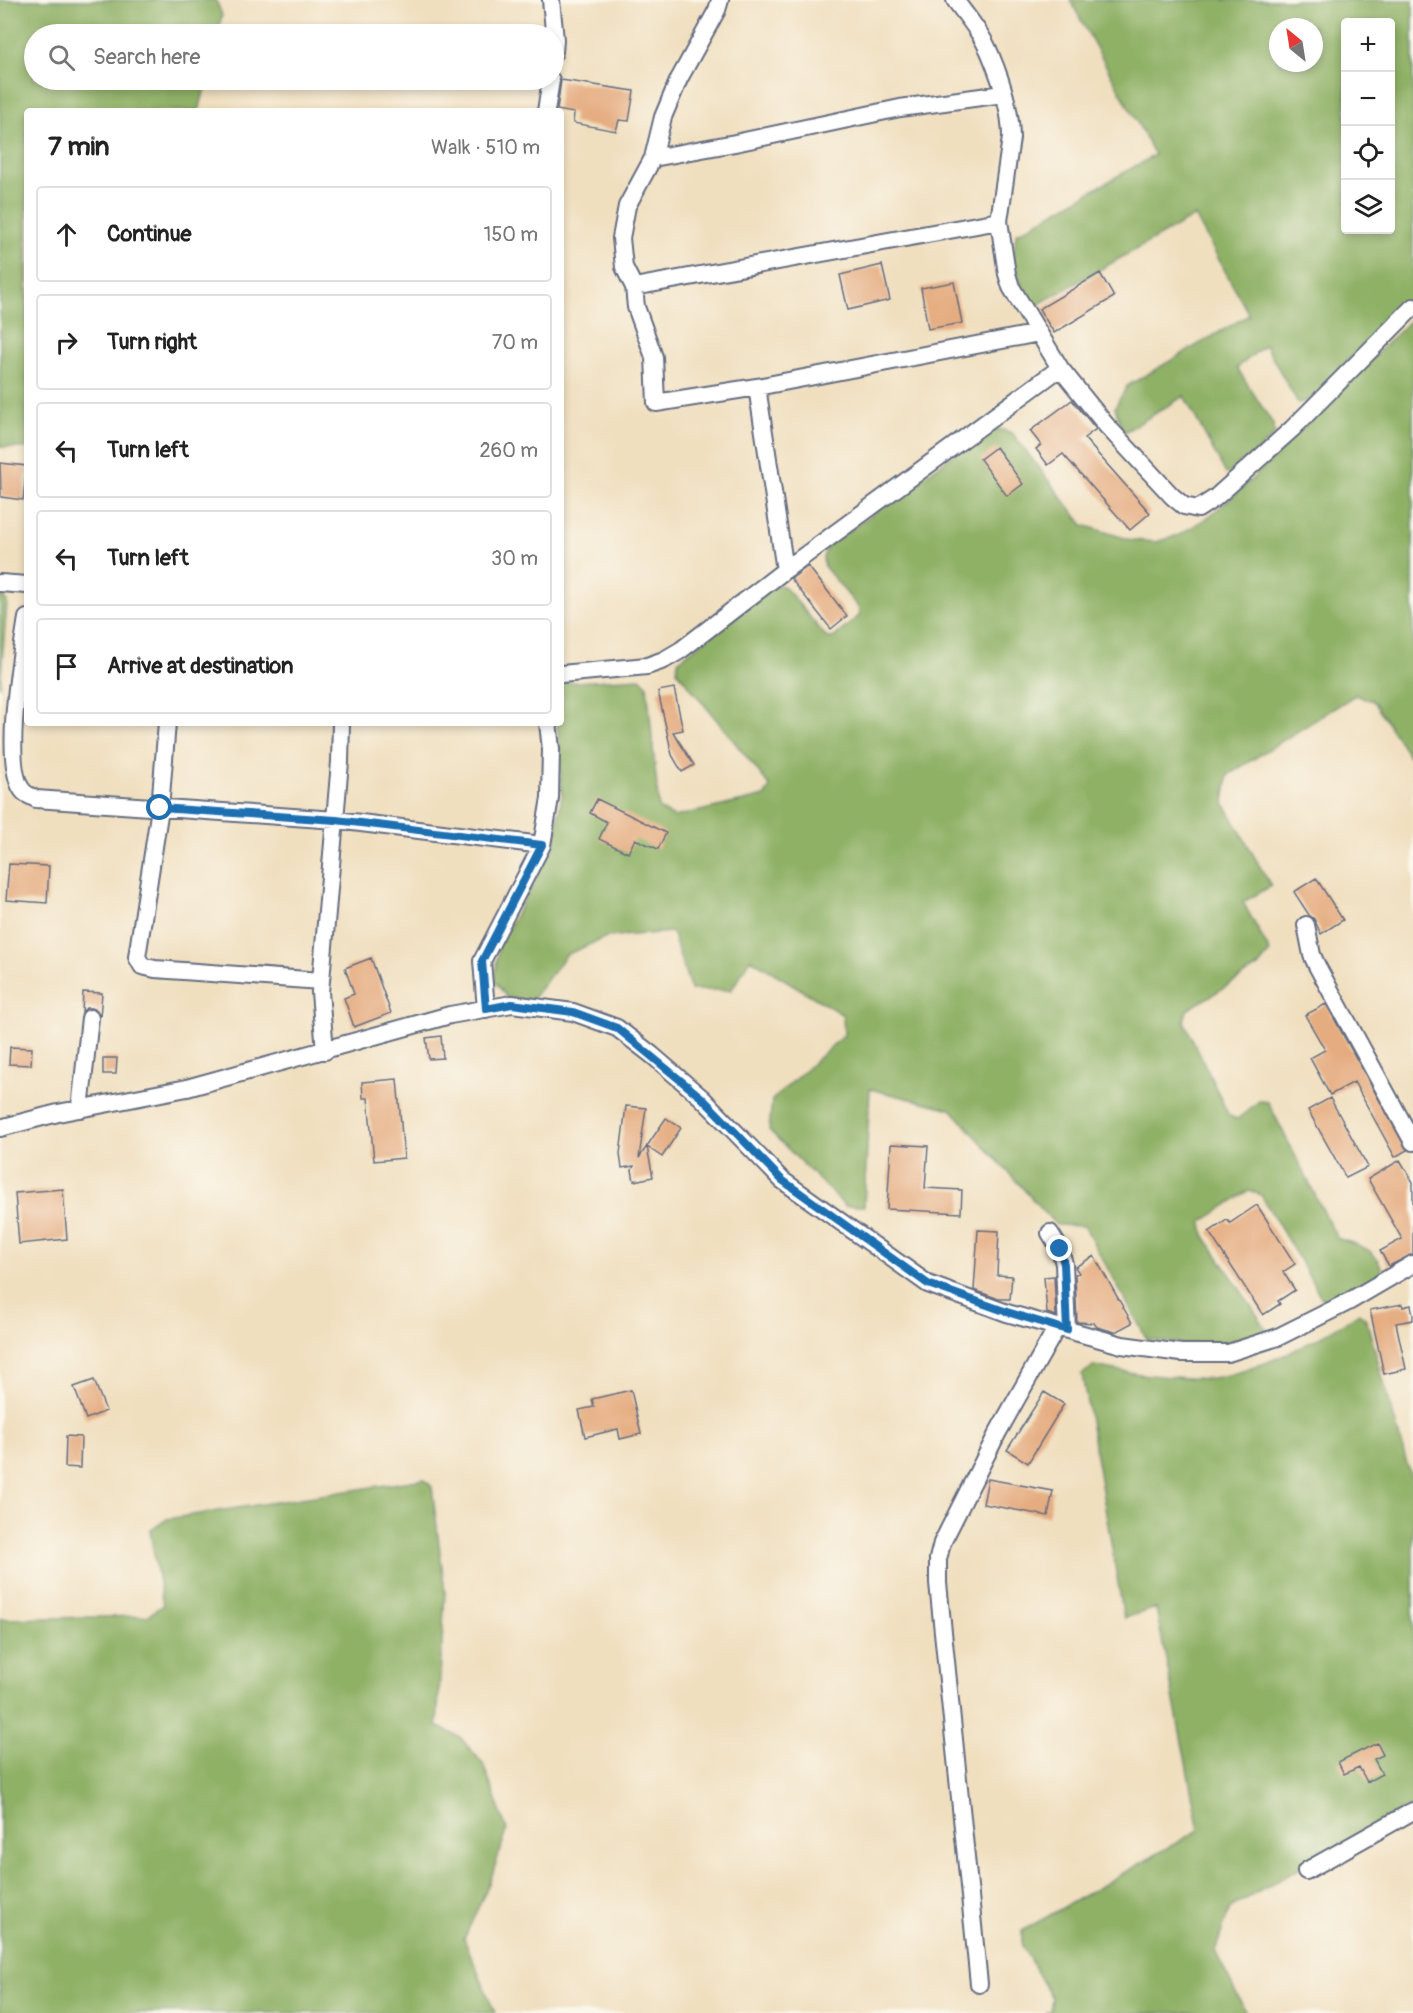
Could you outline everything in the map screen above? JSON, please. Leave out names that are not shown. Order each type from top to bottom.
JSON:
[{"type":"street","points":[[551,0],[553,24]]},
{"type":"street","points":[[720,0],[717,10],[679,79],[663,117],[653,158],[627,206],[621,238],[624,267],[634,287],[636,307],[654,357],[656,404],[1039,333]]},
{"type":"street","points":[[726,0],[735,0]]},
{"type":"street","points":[[955,0],[991,55],[1011,126],[999,221],[1011,286],[1060,368],[1106,425],[1184,506],[1198,510],[1215,498],[1292,429],[1413,307]]},
{"type":"street","points":[[546,108],[549,90]]},
{"type":"street","points":[[653,158],[900,108],[1003,94]]},
{"type":"street","points":[[634,287],[999,221]]},
{"type":"street","points":[[564,674],[647,666],[664,660],[681,650],[785,570],[1060,368]]},
{"type":"street","points":[[757,387],[785,570]]},
{"type":"street","points":[[0,583],[24,585]]},
{"type":"street","points":[[24,639],[13,752],[17,778],[23,791],[36,799],[336,820],[542,845]]},
{"type":"street","points":[[167,726],[160,808],[137,957],[142,966],[155,969],[321,981]]},
{"type":"street","points":[[325,1051],[320,992],[336,820],[341,726]]},
{"type":"street","points":[[486,1009],[482,961],[542,845],[550,798],[551,749],[548,726]]},
{"type":"street","points":[[1306,925],[1312,955],[1317,966],[1413,1142]]},
{"type":"street","points":[[0,1128],[187,1088],[450,1015],[512,1004],[573,1012],[617,1028],[702,1098],[782,1180],[928,1284],[1062,1329],[1122,1345],[1181,1353],[1228,1353],[1288,1332],[1348,1302],[1413,1264]]},
{"type":"street","points":[[81,1109],[90,1018]]},
{"type":"street","points":[[978,1984],[939,1595],[938,1559],[942,1543],[998,1432],[1062,1329],[1064,1264],[1060,1249],[1050,1233]]},
{"type":"street","points":[[1306,1871],[1413,1811]]},
{"type":"green space","points":[[0,0],[216,0],[222,15],[220,24],[24,24],[24,90],[204,90],[200,108],[24,108],[24,448],[0,447]]},
{"type":"green space","points":[[1070,0],[1413,0],[1413,296],[1308,401],[1298,403],[1265,345],[1237,368],[1273,424],[1275,434],[1238,471],[1226,474],[1184,396],[1123,433],[1115,407],[1127,386],[1249,315],[1195,216],[1032,308],[1024,294],[1013,260],[1016,234],[1155,155]]},
{"type":"green space","points":[[1413,317],[1413,762],[1373,701],[1355,695],[1228,775],[1224,803],[1271,886],[1243,902],[1270,952],[1258,967],[1187,1010],[1184,1021],[1229,1116],[1238,1119],[1259,1101],[1268,1102],[1337,1238],[1367,1249],[1377,1259],[1383,1275],[1335,1303],[1323,1300],[1261,1195],[1249,1190],[1202,1222],[1204,1235],[1267,1330],[1241,1343],[1227,1346],[1192,1345],[1147,1339],[1084,1226],[1056,1225],[951,1109],[870,1089],[864,1206],[845,1206],[769,1130],[772,1100],[844,1035],[843,1015],[751,959],[731,990],[691,990],[672,932],[606,937],[566,955],[531,1001],[507,998],[494,980],[499,945],[553,847],[562,795],[557,726],[564,726],[564,683],[640,678],[647,685],[659,809],[674,817],[765,796],[770,786],[677,671],[678,661],[776,585],[784,586],[827,638],[833,638],[860,615],[858,607],[824,566],[823,557],[827,547],[985,432],[999,429],[1012,433],[1083,525],[1131,540],[1156,542],[1179,535],[1207,518],[1244,487]]},
{"type":"green space","points":[[0,594],[7,602],[0,687]]},
{"type":"green space","points":[[1359,1313],[1366,1319],[1413,1485],[1413,1804],[1230,1908],[1215,1951],[1246,2013],[1045,2013],[1050,2011],[1052,1998],[1022,1946],[1022,1931],[1199,1830],[1156,1608],[1124,1618],[1082,1374],[1094,1366],[1118,1371],[1178,1377],[1210,1378],[1231,1374],[1289,1353]]},
{"type":"green space","points":[[424,1479],[432,1487],[445,1592],[437,1726],[460,1737],[483,1764],[507,1830],[490,1881],[464,1939],[495,2013],[0,2013],[0,1619],[147,1616],[163,1605],[150,1531],[167,1519]]},
{"type":"building","points":[[564,80],[634,91],[629,121],[619,120],[616,131],[573,123],[574,113],[564,111],[564,108],[557,108],[560,90],[564,90]]},
{"type":"building","points":[[882,265],[890,300],[848,310],[840,275]]},
{"type":"building","points":[[1100,273],[1114,297],[1054,333],[1039,309]]},
{"type":"building","points":[[954,282],[962,323],[928,329],[921,288]]},
{"type":"building","points":[[1072,400],[1096,429],[1084,438],[1150,513],[1130,530],[1063,454],[1048,465],[1036,449],[1041,445],[1030,431]]},
{"type":"building","points":[[996,447],[1023,484],[1007,496],[980,459]]},
{"type":"building","points":[[0,463],[24,466],[23,500],[1,497]]},
{"type":"building","points":[[808,566],[847,616],[831,629],[791,579]]},
{"type":"building","points":[[674,688],[683,730],[673,732],[694,765],[682,772],[672,755],[658,691]]},
{"type":"building","points":[[597,799],[666,833],[658,849],[635,839],[628,853],[599,839],[607,822],[590,813]]},
{"type":"building","points":[[9,864],[49,866],[47,903],[6,900]]},
{"type":"building","points":[[1316,878],[1343,920],[1321,934],[1314,919],[1294,892]]},
{"type":"building","points":[[371,958],[391,1013],[354,1027],[344,998],[354,994],[345,968]]},
{"type":"building","points":[[83,992],[102,993],[100,1017],[97,1010],[92,1008],[86,1008],[82,1012]]},
{"type":"building","points":[[1326,1004],[1407,1150],[1395,1157],[1354,1082],[1330,1095],[1310,1058],[1325,1050],[1305,1015]]},
{"type":"building","points":[[441,1036],[443,1058],[429,1059],[426,1038]]},
{"type":"building","points":[[10,1047],[32,1048],[31,1065],[9,1064]]},
{"type":"building","points":[[103,1058],[117,1058],[116,1074],[103,1074]]},
{"type":"building","points":[[397,1079],[404,1158],[374,1161],[368,1098],[363,1098],[362,1082]]},
{"type":"building","points":[[1330,1098],[1368,1167],[1346,1178],[1308,1110]]},
{"type":"building","points":[[626,1106],[646,1108],[639,1158],[666,1118],[681,1128],[662,1157],[647,1147],[653,1177],[634,1181],[632,1170],[634,1166],[622,1168],[620,1154]]},
{"type":"building","points":[[891,1144],[928,1146],[925,1188],[962,1190],[961,1213],[887,1209]]},
{"type":"building","points":[[1400,1160],[1413,1182],[1413,1254],[1389,1266],[1380,1251],[1402,1239],[1368,1179]]},
{"type":"building","points":[[63,1189],[67,1239],[19,1244],[15,1193]]},
{"type":"building","points":[[1257,1205],[1295,1264],[1283,1272],[1295,1290],[1263,1315],[1209,1232],[1227,1220],[1230,1223]]},
{"type":"building","points":[[978,1230],[999,1231],[997,1275],[1012,1276],[1010,1299],[999,1299],[974,1290]]},
{"type":"building","points":[[1094,1256],[1132,1323],[1115,1332],[1097,1327],[1094,1323],[1077,1322],[1075,1274],[1079,1273],[1075,1267]]},
{"type":"building","points":[[1054,1276],[1056,1316],[1047,1313],[1044,1277]]},
{"type":"building","points":[[1402,1304],[1403,1307],[1411,1305],[1413,1315],[1413,1320],[1396,1323],[1406,1369],[1384,1374],[1370,1310]]},
{"type":"building","points":[[94,1380],[106,1411],[86,1419],[74,1387]]},
{"type":"building","points":[[631,1390],[641,1434],[620,1439],[618,1429],[585,1437],[579,1410],[594,1407],[592,1399]]},
{"type":"building","points":[[1044,1392],[1064,1404],[1028,1463],[1007,1450]]},
{"type":"building","points":[[66,1436],[81,1437],[80,1468],[65,1467]]},
{"type":"building","points":[[988,1479],[1053,1491],[1048,1516],[983,1504]]},
{"type":"building","points":[[1377,1743],[1383,1755],[1374,1759],[1382,1774],[1367,1782],[1359,1767],[1344,1774],[1338,1762]]},
{"type":"route","points":[[160,808],[336,820],[542,845],[482,961],[486,1009],[512,1004],[573,1012],[617,1028],[702,1098],[782,1180],[928,1284],[1067,1330],[1064,1264],[1060,1249]]}]
